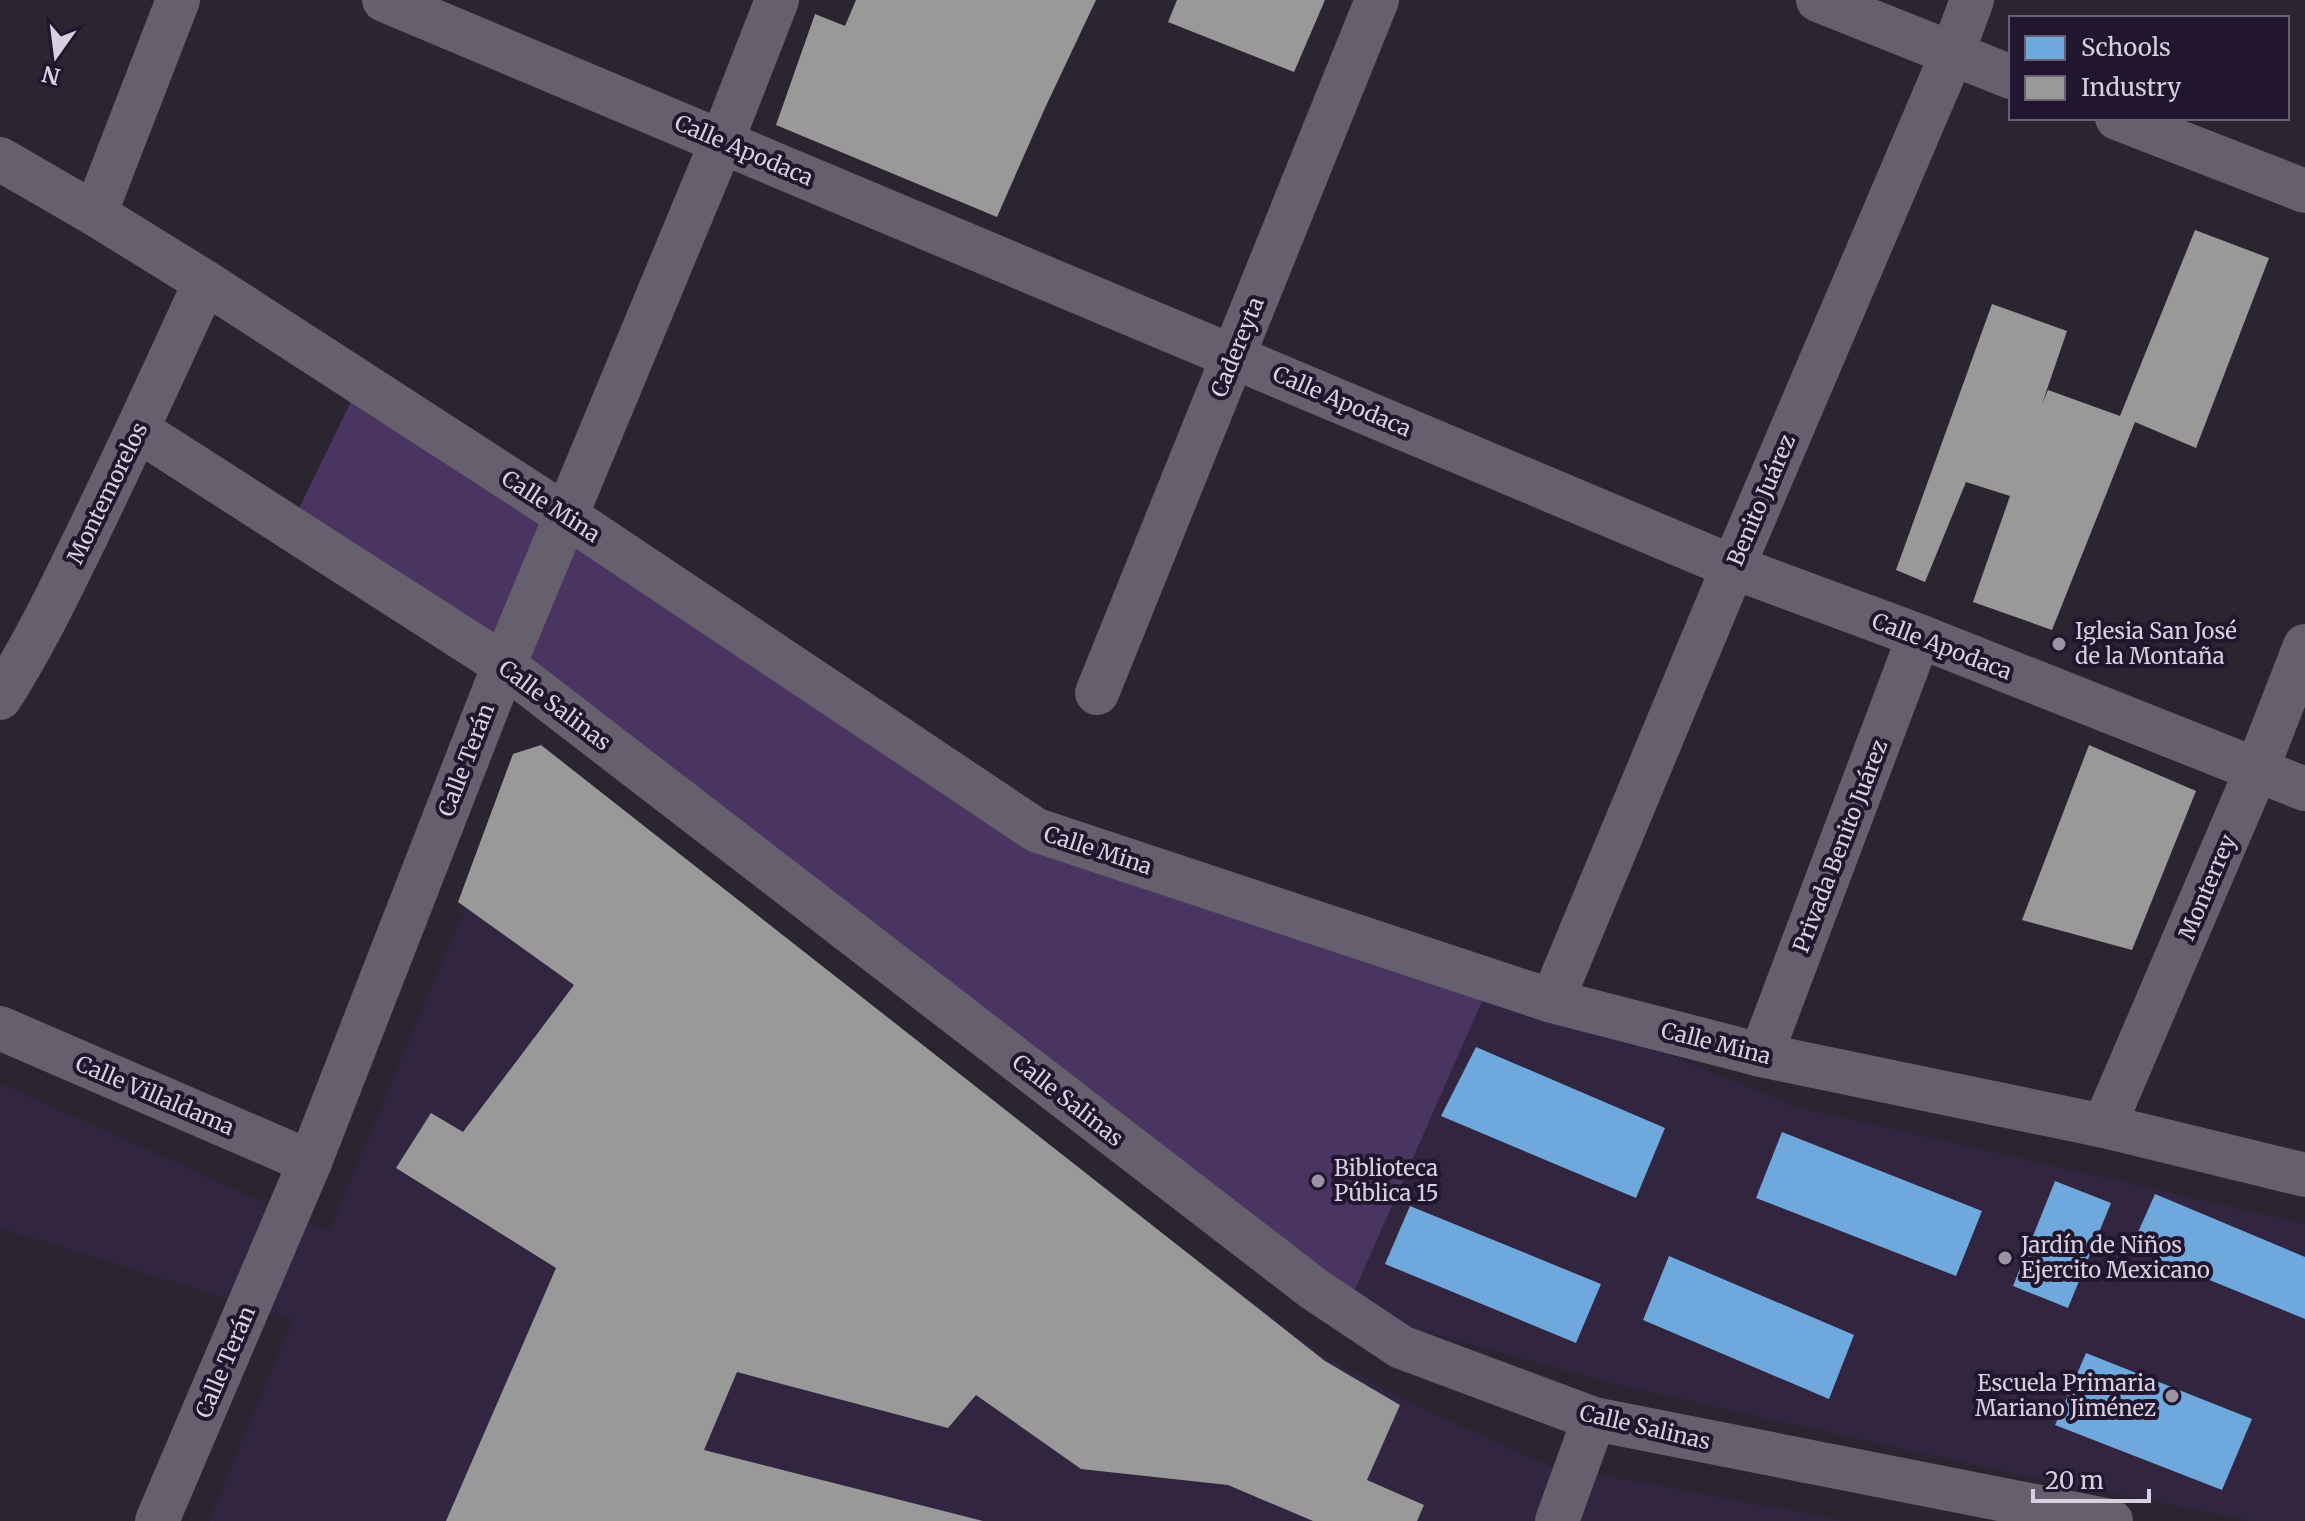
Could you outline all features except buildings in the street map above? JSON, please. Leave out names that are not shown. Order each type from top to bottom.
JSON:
[{"type":"street","points":[[95,214],[178,0]]},
{"type":"street","name":"Calle Apodaca","points":[[384,0],[1733,567],[1919,636],[2305,789]]},
{"type":"street","name":"Calle Terán","points":[[157,1521],[310,1162],[504,665],[722,141],[777,0]]},
{"type":"street","name":"Cadereyta","points":[[1097,693],[1377,0]]},
{"type":"street","points":[[1818,0],[2009,76]]},
{"type":"street","name":"Benito Juárez","points":[[1552,1001],[1952,54],[1972,0]]},
{"type":"street","points":[[2122,120],[2305,191]]},
{"type":"street","name":"Calle Mina","points":[[0,159],[205,282],[565,515],[1036,830],[1552,1001],[1761,1055],[2104,1126],[2305,1175]]},
{"type":"street","name":"Montemorelos","points":[[0,698],[44,622],[138,430],[205,282]]},
{"type":"street","name":"Calle Salinas","points":[[138,430],[504,665],[1314,1289],[1401,1347],[1594,1419],[1938,1504],[2111,1521]]},
{"type":"street","name":"Privada Benito Juárez","points":[[1761,1055],[1919,636]]},
{"type":"street","name":"Monterrey","points":[[2104,1126],[2257,769],[2305,646]]},
{"type":"street","name":"Calle Villaldama","points":[[0,1028],[310,1162]]},
{"type":"street","points":[[1557,1521],[1594,1419]]},
{"type":"shaded area","points":[[360,383],[1036,830],[1491,981],[1346,1310],[290,527]]},
{"type":"shaded area","points":[[542,766],[1327,1358],[1407,1401],[1544,1464],[1846,1521],[209,1521],[293,1319],[0,1228],[0,1083],[329,1232],[522,771]]},
{"type":"shaded area","points":[[1491,981],[1793,1106],[2305,1224],[2305,1521],[2254,1521],[2006,1472],[1610,1383],[1346,1310]]},
{"type":"place","name":"Iglesia San José de la Montaña","points":[[2059,644]]},
{"type":"place","name":"Biblioteca Pública 15","points":[[1318,1181]]},
{"type":"place","name":"Jardín de Niños Ejercito Mexicano","points":[[2005,1258]]},
{"type":"place","name":"Escuela Primaria Mariano Jiménez","points":[[2172,1396]]}]
